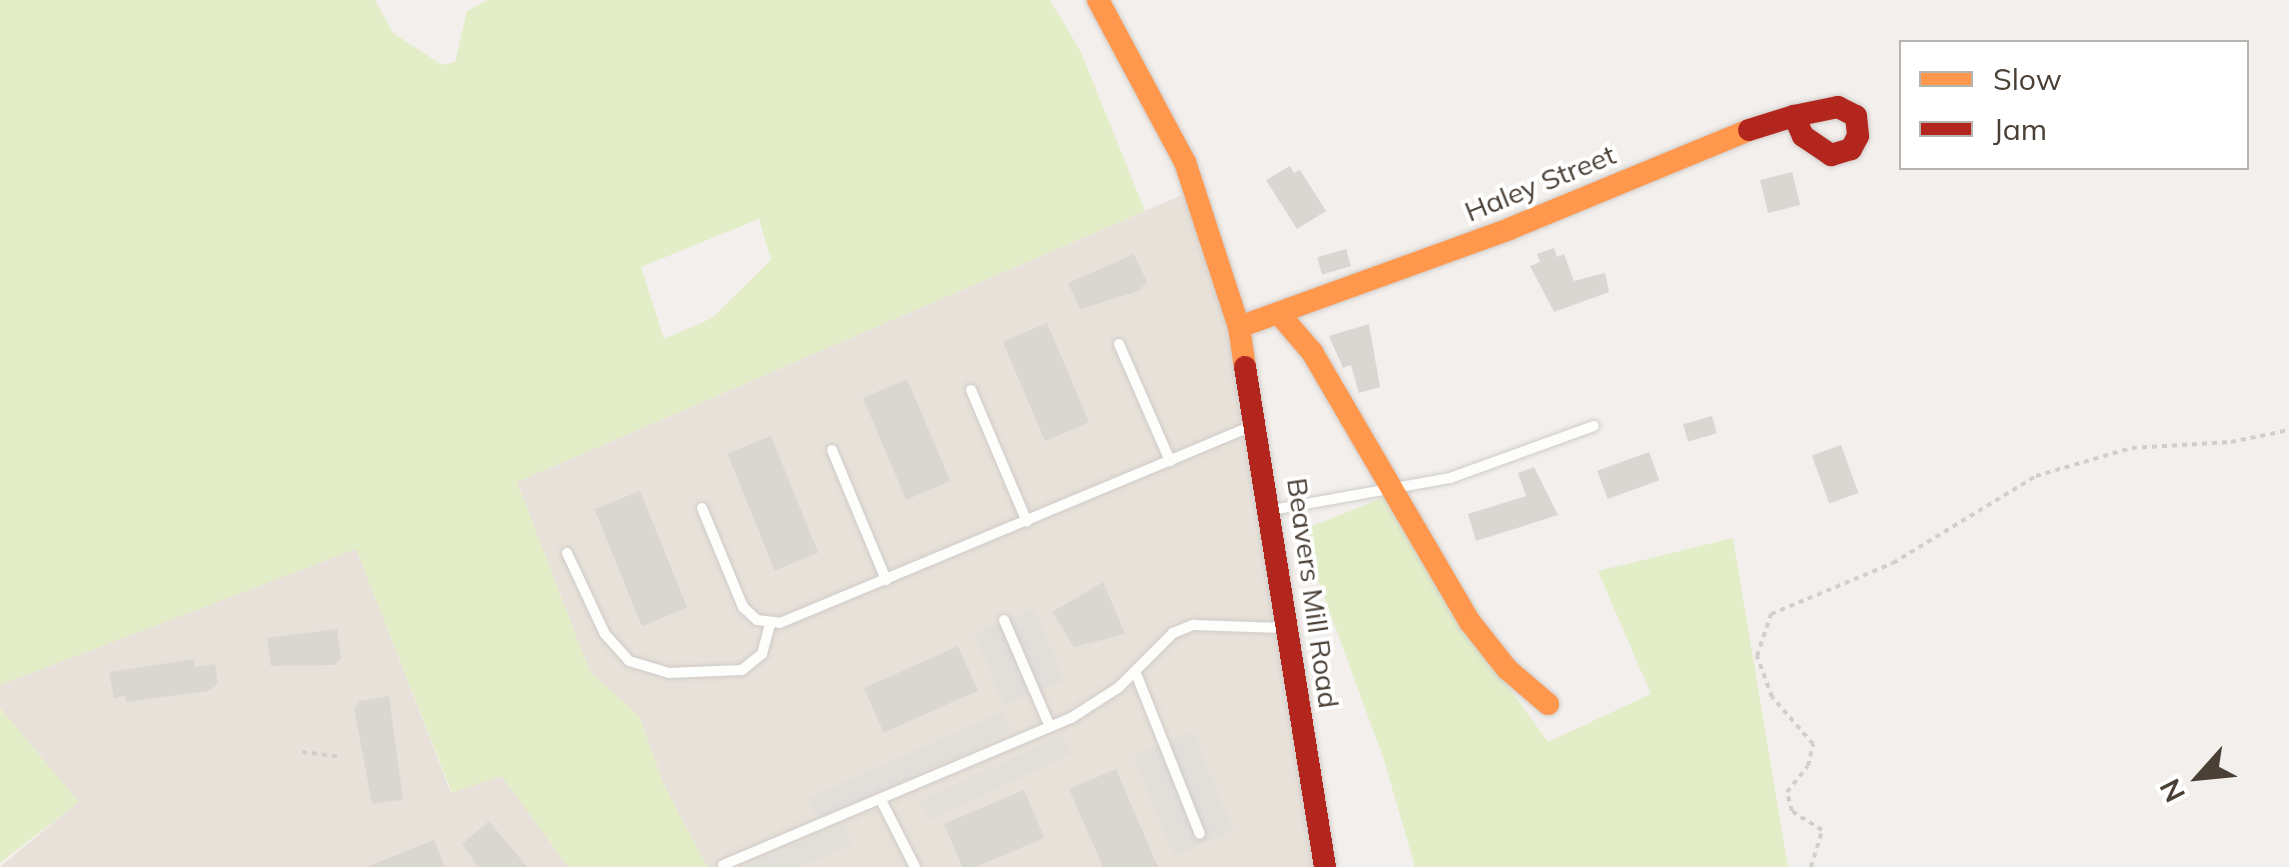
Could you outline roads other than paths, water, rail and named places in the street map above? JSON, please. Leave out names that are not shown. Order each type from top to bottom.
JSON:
[{"type":"street","name":"Beavers Mill Road","points":[[1098,0],[1185,162],[1239,327],[1258,424],[1326,867]]},
{"type":"street","name":"Haley Street","points":[[1281,316],[1794,116]]},
{"type":"street","points":[[1239,327],[1281,316],[1312,352],[1470,622],[1507,669],[1548,704]]},
{"type":"lane","points":[[1119,344],[1170,461]]},
{"type":"lane","points":[[970,390],[1026,522]]},
{"type":"lane","points":[[770,624],[886,580],[1258,424]]},
{"type":"lane","points":[[1271,510],[1450,478],[1594,426]]},
{"type":"lane","points":[[832,450],[886,580]]},
{"type":"lane","points":[[702,508],[743,606],[770,624]]},
{"type":"lane","points":[[567,553],[606,634],[629,661],[689,674],[742,670],[762,654],[770,624]]},
{"type":"lane","points":[[1004,620],[1050,727]]},
{"type":"lane","points":[[723,865],[1093,706],[1135,671],[1152,650],[1193,625],[1288,628]]},
{"type":"lane","points":[[1135,671],[1200,834]]},
{"type":"lane","points":[[881,800],[914,867]]}]
